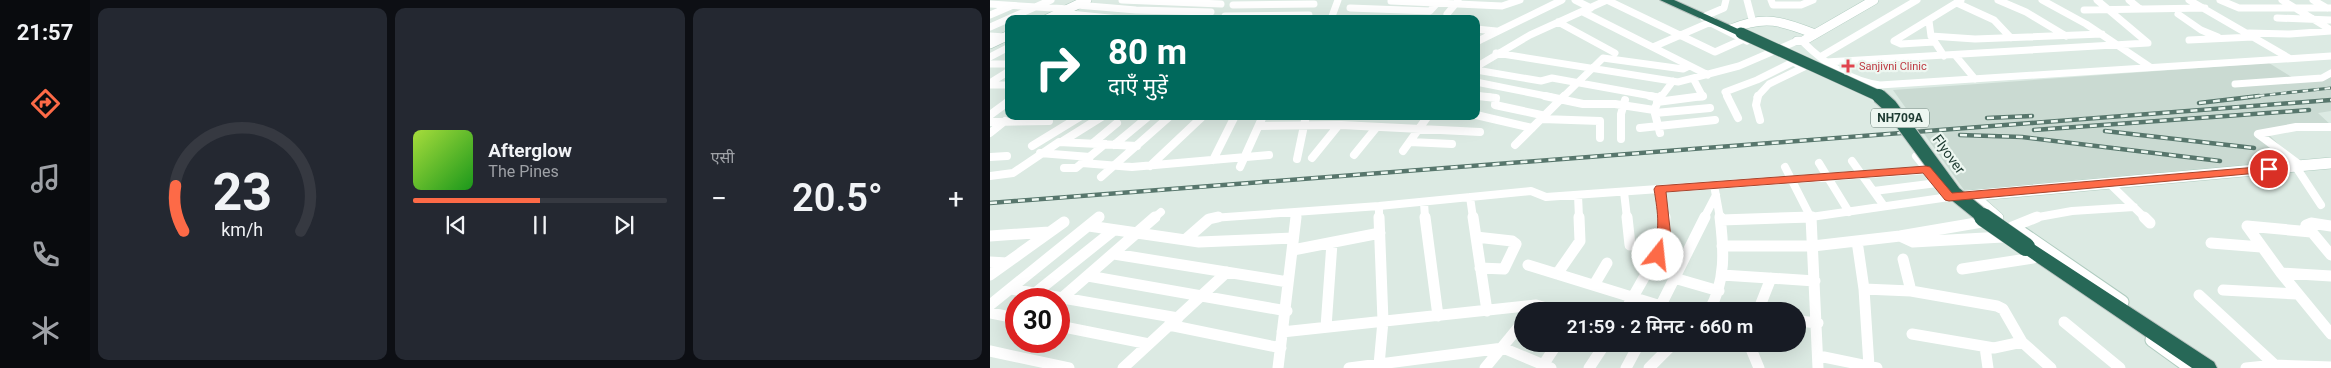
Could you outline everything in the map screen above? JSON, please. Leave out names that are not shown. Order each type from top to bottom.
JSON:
[{"type":"highway","name":"NH709A","points":[[1664,0],[1709,19]]},
{"type":"highway","name":"NH709A","points":[[1672,0],[1739,34]]},
{"type":"highway","name":"Flyover","points":[[1739,34],[1881,97],[1890,106],[1954,193],[1976,212],[2207,368]]},
{"type":"street","points":[[990,4],[998,0]]},
{"type":"street","points":[[990,15],[1025,0]]},
{"type":"street","points":[[1017,15],[1051,0]]},
{"type":"street","points":[[1055,15],[1087,0]]},
{"type":"street","points":[[1122,0],[1224,2]]},
{"type":"street","points":[[1332,15],[1338,0]]},
{"type":"street","points":[[1391,1],[1488,3],[1505,6],[1520,0]]},
{"type":"street","points":[[1480,39],[1562,0]]},
{"type":"street","points":[[1575,0],[1591,8]]},
{"type":"street","points":[[1480,65],[1496,53],[1607,0],[1715,52],[1739,34],[1752,19],[1770,19],[1812,33]]},
{"type":"street","points":[[1653,47],[1709,19],[1724,8],[1726,0]]},
{"type":"street","points":[[1747,0],[1752,19]]},
{"type":"street","points":[[1771,0],[1774,6],[1813,0]]},
{"type":"street","points":[[1822,60],[1917,0]]},
{"type":"street","points":[[1998,0],[2026,12],[2066,36]]},
{"type":"street","points":[[2042,0],[2102,34],[2150,67]]},
{"type":"street","points":[[1822,60],[1944,56],[2148,43],[2097,0]]},
{"type":"street","points":[[2128,0],[2140,10]]},
{"type":"street","points":[[2158,0],[2170,9]]},
{"type":"street","points":[[2189,0],[2289,58]]},
{"type":"street","points":[[2220,0],[2239,8],[2329,8]]},
{"type":"street","points":[[2282,0],[2331,30]]},
{"type":"street","points":[[2313,0],[2329,8]]},
{"type":"street","points":[[1496,53],[1673,81],[1694,80],[1773,53],[1799,41],[1866,1]]},
{"type":"street","points":[[2011,38],[1989,17],[1959,1],[1929,22],[1894,41],[1901,44],[1933,39],[2011,38],[2102,34]]},
{"type":"street","points":[[1174,11],[1186,2]]},
{"type":"street","points":[[1209,15],[1224,2]]},
{"type":"street","points":[[1234,5],[1315,2],[1310,15]]},
{"type":"street","points":[[1350,8],[1430,11],[1439,2]]},
{"type":"street","points":[[1447,14],[1457,2]]},
{"type":"street","points":[[1479,15],[1488,3]]},
{"type":"street","points":[[990,4],[1212,12]]},
{"type":"street","points":[[2084,10],[2205,8]]},
{"type":"street","points":[[1196,15],[1200,12]]},
{"type":"street","points":[[1583,12],[1708,75]]},
{"type":"street","points":[[1059,13],[1079,15]]},
{"type":"street","points":[[2178,14],[2201,30],[2221,39]]},
{"type":"street","points":[[2277,18],[2331,20]]},
{"type":"street","points":[[1709,19],[1804,67],[1764,88],[1757,97],[1756,104],[1760,120]]},
{"type":"street","points":[[990,27],[1005,20]]},
{"type":"street","points":[[1558,22],[1615,53]]},
{"type":"street","points":[[1929,22],[1933,39],[1944,56]]},
{"type":"street","points":[[1480,29],[1496,31]]},
{"type":"street","points":[[2246,32],[2285,34],[2331,30]]},
{"type":"street","points":[[990,36],[1005,36]]},
{"type":"street","points":[[990,44],[1005,37]]},
{"type":"street","points":[[2189,40],[2254,37]]},
{"type":"street","points":[[1799,41],[1822,60],[1862,82],[1875,85],[2331,56]]},
{"type":"street","points":[[990,57],[1005,49]]},
{"type":"street","points":[[1955,55],[1975,79]]},
{"type":"street","points":[[1515,145],[1606,58],[1683,69],[1689,66]]},
{"type":"street","points":[[1738,118],[1725,92],[1757,80],[1793,62]]},
{"type":"street","points":[[990,64],[1005,66]]},
{"type":"street","points":[[990,84],[1005,69]]},
{"type":"street","points":[[1480,69],[1541,82],[1552,78],[1629,93],[1657,106],[1703,97],[1694,80]]},
{"type":"street","points":[[2235,84],[2322,78],[2331,73]]},
{"type":"street","points":[[1659,130],[1657,106],[1665,89],[1673,81]]},
{"type":"street","points":[[1480,83],[1583,104],[1710,108]]},
{"type":"street","points":[[990,84],[1005,85]]},
{"type":"street","points":[[1621,139],[1622,104],[1629,93]]},
{"type":"street","points":[[1480,96],[1496,98],[1495,105],[1544,117],[1600,121],[1600,138]]},
{"type":"street","points":[[990,115],[1005,104]]},
{"type":"street","points":[[1480,116],[1532,128]]},
{"type":"street","points":[[990,122],[1016,120]]},
{"type":"street","points":[[1036,120],[1049,121]]},
{"type":"street","points":[[1032,146],[1074,120]]},
{"type":"street","points":[[990,176],[1011,174],[1040,153],[1097,120]]},
{"type":"street","points":[[1064,168],[1075,168],[1143,120]]},
{"type":"street","points":[[1101,177],[1166,120]]},
{"type":"street","points":[[1150,166],[1199,120]]},
{"type":"street","points":[[1213,160],[1233,120]]},
{"type":"street","points":[[1240,167],[1261,120]]},
{"type":"street","points":[[1259,126],[1293,120],[1305,120],[1338,126],[1418,131],[1480,132]]},
{"type":"street","points":[[1297,159],[1305,120]]},
{"type":"street","points":[[1403,151],[1425,120]]},
{"type":"street","points":[[1640,128],[1659,130],[1715,120]]},
{"type":"street","points":[[990,133],[1005,122]]},
{"type":"street","points":[[1093,143],[1117,123]]},
{"type":"street","points":[[1312,158],[1338,126]]},
{"type":"street","points":[[2321,205],[2298,166],[2262,140],[2258,134],[2296,127],[2331,127]]},
{"type":"street","points":[[1354,155],[1376,128]]},
{"type":"street","points":[[1063,141],[1137,146]]},
{"type":"street","points":[[1410,142],[1452,144]]},
{"type":"street","points":[[1040,153],[1090,157]]},
{"type":"street","points":[[1082,163],[1114,167],[1150,166],[1269,155]]},
{"type":"street","points":[[990,157],[1007,156]]},
{"type":"street","points":[[1916,156],[1949,197],[1982,222],[2008,232],[2217,368]]},
{"type":"street","points":[[1852,161],[1884,206]]},
{"type":"street","points":[[1819,163],[1848,212]]},
{"type":"street","points":[[1721,220],[1811,217],[1949,197],[2330,164]]},
{"type":"street","points":[[1785,166],[1811,217],[1818,324],[1818,368]]},
{"type":"street","points":[[1185,240],[1212,218],[1379,206],[1531,191],[1545,196],[1578,195],[1926,170]]},
{"type":"street","points":[[1874,191],[1937,183]]},
{"type":"street","points":[[1714,184],[1721,220],[1722,246],[1722,275],[1716,302]]},
{"type":"street","points":[[2110,184],[2150,223]]},
{"type":"street","points":[[1630,302],[1658,255],[1665,238],[1660,189]]},
{"type":"street","points":[[1624,192],[1630,245]]},
{"type":"street","points":[[1557,274],[1580,241],[1578,195]]},
{"type":"street","points":[[1662,302],[1716,195]]},
{"type":"street","points":[[1973,196],[2033,258],[2191,368]]},
{"type":"street","points":[[1470,197],[1487,311]]},
{"type":"street","points":[[1424,202],[1428,247],[1438,316]]},
{"type":"street","points":[[1379,206],[1383,322],[1379,364]]},
{"type":"street","points":[[1900,236],[1910,242],[2008,232],[2027,219],[2043,215],[2134,207]]},
{"type":"street","points":[[1070,291],[1161,212]]},
{"type":"street","points":[[1278,368],[1296,212]]},
{"type":"street","points":[[1012,288],[1100,216]]},
{"type":"street","points":[[990,275],[1064,222]]},
{"type":"street","points":[[1722,246],[1813,246],[1900,236],[1982,222]]},
{"type":"street","points":[[2330,253],[2307,227],[2307,223],[2331,226]]},
{"type":"street","points":[[1089,226],[1185,240],[1217,242],[1292,238]]},
{"type":"street","points":[[2311,232],[2247,226],[2260,247],[2331,334]]},
{"type":"street","points":[[1042,288],[1114,230]]},
{"type":"street","points":[[990,236],[1050,232]]},
{"type":"street","points":[[1293,250],[1380,233]]},
{"type":"street","points":[[1476,238],[1512,241],[1516,244],[1504,269],[1480,268]]},
{"type":"street","points":[[1819,356],[1873,367],[1857,241]]},
{"type":"street","points":[[1326,327],[1332,243]]},
{"type":"street","points":[[2211,243],[2260,247]]},
{"type":"street","points":[[1114,254],[1288,282]]},
{"type":"street","points":[[1962,269],[2033,258]]},
{"type":"street","points":[[1903,259],[1911,291]]},
{"type":"street","points":[[990,262],[1007,263]]},
{"type":"street","points":[[1594,285],[1607,263]]},
{"type":"street","points":[[1528,265],[1633,296],[1646,302]]},
{"type":"street","points":[[1123,368],[1227,272]]},
{"type":"street","points":[[2281,273],[2331,276]]},
{"type":"street","points":[[1722,275],[1815,281]]},
{"type":"street","points":[[1088,276],[1286,311]]},
{"type":"street","points":[[1674,278],[1719,291]]},
{"type":"street","points":[[1762,302],[1772,278]]},
{"type":"street","points":[[1864,289],[1911,291],[2000,307],[2022,342],[2051,368]]},
{"type":"street","points":[[2222,290],[2297,294]]},
{"type":"street","points":[[990,305],[1005,294]]},
{"type":"street","points":[[2200,294],[2275,364]]},
{"type":"street","points":[[1070,300],[1281,348]]},
{"type":"street","points":[[1282,332],[1514,309]]},
{"type":"street","points":[[990,313],[1005,316]]},
{"type":"street","points":[[1806,322],[1818,324]]},
{"type":"street","points":[[2064,322],[2120,368]]},
{"type":"street","points":[[1070,328],[1148,344]]},
{"type":"street","points":[[1485,368],[1514,334]]},
{"type":"street","points":[[1912,334],[2002,348],[2022,342]]},
{"type":"street","points":[[1985,346],[1988,368]]},
{"type":"street","points":[[1349,368],[1503,348],[1545,367],[1553,352]]},
{"type":"street","points":[[990,351],[1069,368]]},
{"type":"street","points":[[1590,368],[1600,352]]},
{"type":"street","points":[[1626,368],[1635,352]]},
{"type":"street","points":[[1649,368],[1665,352]]},
{"type":"street","points":[[1752,352],[1759,368]]},
{"type":"street","points":[[2246,368],[2275,364],[2326,367]]},
{"type":"shaded area","points":[[2269,63],[2298,81],[2331,75],[2331,111],[2318,113],[2331,125],[2331,131],[2300,129],[2268,134],[2295,160],[1964,190],[1893,90]]},
{"type":"railway","points":[[2248,97],[2331,88]]},
{"type":"railway","points":[[2199,103],[2259,96]]},
{"type":"railway","points":[[990,203],[2331,100]]},
{"type":"railway","points":[[2034,130],[2309,110]]},
{"type":"railway","points":[[1987,118],[2032,116]]},
{"type":"railway","points":[[2105,131],[2254,148]]},
{"type":"railway","points":[[1960,135],[2022,137],[2220,161]]},
{"type":"place","name":"Sanjivni Clinic","points":[[1848,66]]},
{"type":"route","points":[[1658,255],[1665,238],[1660,189],[1926,170],[1949,197],[2269,169]]}]
